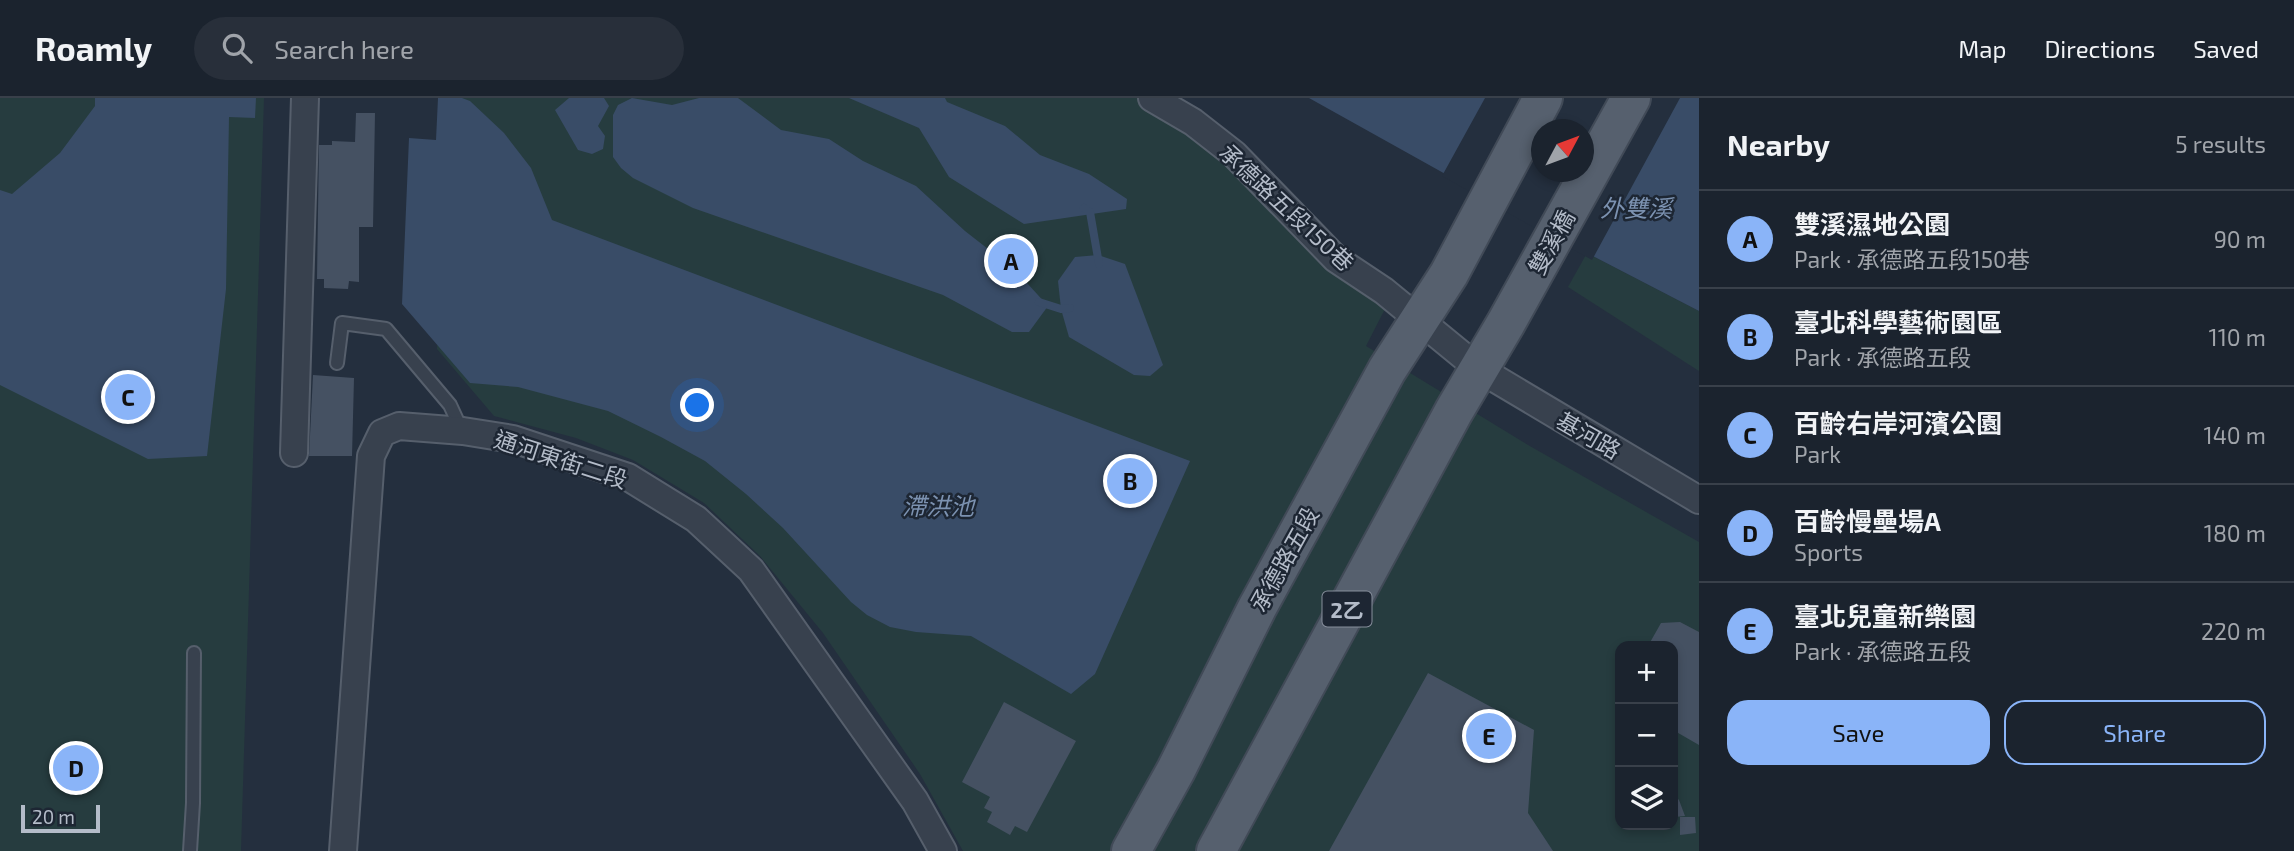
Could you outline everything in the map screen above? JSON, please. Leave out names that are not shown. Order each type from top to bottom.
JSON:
[{"type":"main road","name":"承德路五段","points":[[1131,851],[1176,770],[1256,608],[1387,370],[1449,274],[1543,98]]},
{"type":"main road","name":"雙溪橋","points":[[1479,369],[1630,98]]},
{"type":"main road","name":"2乙","points":[[1216,851],[1479,369]]},
{"type":"street","points":[[294,453],[305,98]]},
{"type":"street","name":"承德路五段150巷","points":[[1152,98],[1193,121],[1234,154],[1336,259],[1384,291],[1479,369]]},
{"type":"street","name":"基河路","points":[[1479,369],[1699,500]]},
{"type":"street","name":"通河東街二段","points":[[343,851],[371,456],[382,433],[399,426],[463,431],[513,439],[628,477],[696,519],[751,570],[915,801],[943,851]]},
{"type":"lane","points":[[337,363],[342,323],[386,329],[450,405],[463,431]]},
{"type":"lane","points":[[190,851],[194,653]]},
{"type":"green space","points":[[0,98],[264,98],[241,851],[0,851]]},
{"type":"green space","points":[[441,98],[1137,98],[1184,124],[1386,307],[1366,346],[1528,445],[1699,542],[1699,851],[963,851],[920,774],[823,633],[760,556],[704,503],[633,460],[576,438],[494,416],[437,349]]},
{"type":"green space","points":[[1587,253],[1699,311],[1699,371],[1568,287]]},
{"type":"water","points":[[95,98],[256,98],[255,118],[229,117],[226,289],[207,456],[148,459],[0,385],[0,190],[12,194],[60,153],[95,106]]},
{"type":"water","name":"滯洪池","points":[[438,98],[462,98],[470,101],[504,133],[531,168],[552,220],[1190,461],[1095,674],[1071,694],[971,636],[890,627],[867,615],[851,602],[783,528],[705,461],[608,411],[518,387],[470,383],[402,304],[409,138],[436,140]]},
{"type":"water","points":[[569,98],[604,98],[609,106],[598,126],[605,136],[603,149],[592,154],[578,150],[555,110]]},
{"type":"water","points":[[632,98],[672,105],[699,98],[738,98],[781,130],[829,139],[863,161],[916,186],[965,231],[1015,270],[1048,306],[1029,332],[1012,332],[943,295],[693,208],[633,178],[613,157],[613,115],[618,105]]},
{"type":"water","points":[[849,98],[945,98],[947,102],[1005,126],[1040,155],[1089,174],[1127,199],[1126,209],[1024,224],[949,177],[919,128]]},
{"type":"water","name":"外雙溪","points":[[1309,98],[1699,98],[1699,311],[1587,253]]},
{"type":"water","points":[[1098,255],[1125,264],[1163,365],[1150,376],[1134,375],[1069,337],[1061,309],[1058,281],[1075,257]]},
{"type":"pier","points":[[1485,98],[1680,98],[1592,260],[1442,176]]},
{"type":"building","points":[[356,113],[375,113],[373,227],[359,227],[359,282],[349,281],[348,289],[324,288],[324,279],[317,279],[319,145],[332,145],[332,141],[355,142]]},
{"type":"building","points":[[313,375],[354,378],[352,456],[309,456]]},
{"type":"building","points":[[1680,622],[1699,632],[1699,745],[1678,733],[1678,641],[1651,641],[1661,623]]},
{"type":"building","points":[[1428,673],[1534,730],[1528,813],[1553,851],[1329,851]]},
{"type":"building","points":[[1004,702],[1076,741],[1027,832],[1015,826],[1010,835],[987,822],[992,812],[984,808],[990,797],[962,782]]},
{"type":"building","points":[[1678,799],[1679,800],[1685,816],[1678,817]]},
{"type":"building","points":[[1680,817],[1695,817],[1696,833],[1680,835]]},
{"type":"waterway","points":[[1084,208],[1090,212],[1099,264]]},
{"type":"waterway","points":[[1039,302],[1061,309],[1070,308]]},
{"type":"place","name":"雙溪濕地公園","points":[[1011,261]]},
{"type":"place","name":"百齡右岸河濱公園","points":[[128,397]]},
{"type":"place","name":"臺北科學藝術園區","points":[[1130,481]]},
{"type":"place","name":"臺北兒童新樂園","points":[[1489,736]]},
{"type":"place","name":"百齡慢壘場A","points":[[76,768]]}]
